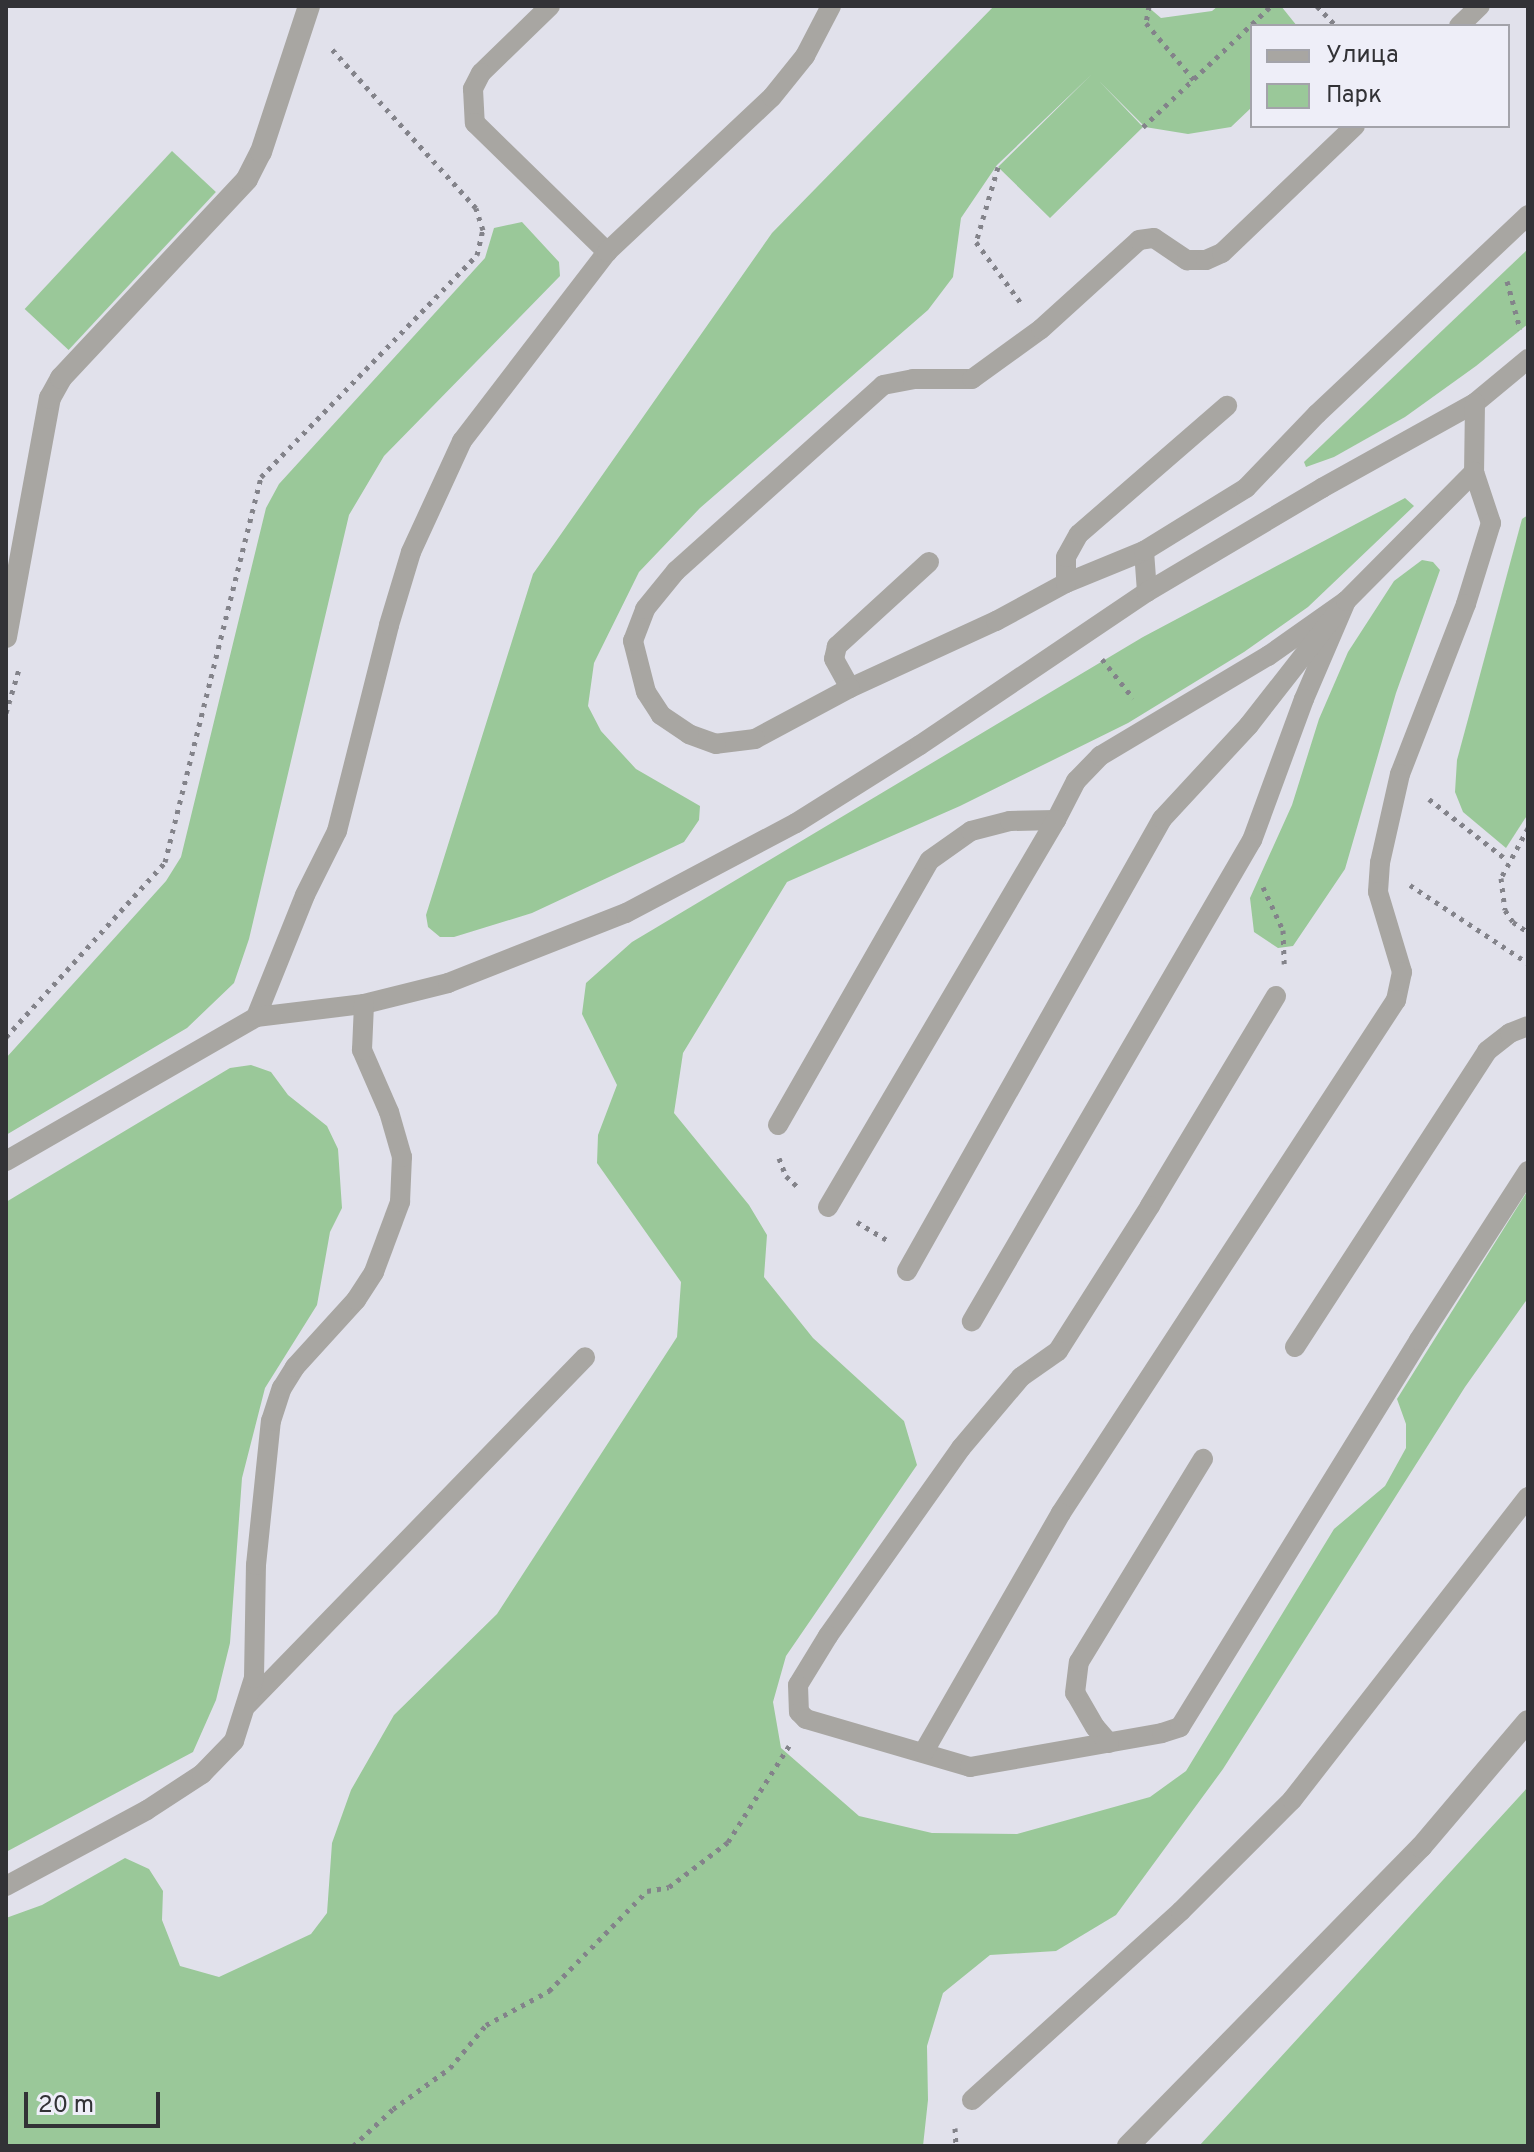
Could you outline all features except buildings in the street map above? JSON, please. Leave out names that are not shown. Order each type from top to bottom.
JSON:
[{"type":"street","points":[[6,637],[50,398],[61,378],[247,179],[261,152],[308,10]]},
{"type":"street","points":[[1128,2146],[1421,1847],[1528,1721]]},
{"type":"lane","points":[[550,6],[481,73],[473,89],[475,123],[607,252]]},
{"type":"lane","points":[[256,1017],[305,895],[337,831],[389,625],[430,506],[462,441],[607,252],[772,97],[805,56],[831,6]]},
{"type":"lane","points":[[1461,24],[1480,6]]},
{"type":"lane","points":[[1353,128],[1222,253],[1206,260],[1187,260],[1154,238],[1139,240],[1041,329],[972,379],[913,379],[883,385],[676,571],[645,609],[633,641],[646,692],[661,715],[689,734],[716,744],[755,739],[850,688],[996,621],[1066,583],[1144,551],[1246,488],[1317,414],[1528,215]]},
{"type":"lane","points":[[6,1161],[256,1017],[364,1004],[448,983],[626,913],[796,823],[1147,592],[1322,488],[1475,403],[1524,363]]},
{"type":"lane","points":[[924,1751],[1061,1513],[1396,1000],[1402,972],[1378,892],[1380,863],[1400,774],[1466,604],[1491,523],[1474,472],[1475,403]]},
{"type":"lane","points":[[1066,583],[1066,557],[1079,534],[1227,406]]},
{"type":"lane","points":[[907,1271],[1162,819],[1249,725],[1346,601],[1474,472]]},
{"type":"lane","points":[[1144,551],[1147,592]]},
{"type":"lane","points":[[850,688],[834,659],[837,646],[929,562]]},
{"type":"lane","points":[[828,1207],[1076,781],[1100,756],[1268,656],[1346,601]]},
{"type":"lane","points":[[972,1321],[1243,856],[1270,796],[1304,699],[1346,601]]},
{"type":"lane","points":[[778,1125],[930,860],[971,831],[1010,821],[1056,820]]},
{"type":"lane","points":[[1276,996],[1150,1206],[1058,1351],[1021,1377],[961,1448],[828,1636],[798,1685],[799,1712],[806,1719],[924,1751],[970,1767],[1109,1743],[1180,1727],[1419,1340],[1528,1171]]},
{"type":"lane","points":[[6,1886],[147,1810],[202,1774],[234,1741],[254,1678],[256,1565],[271,1421],[282,1388],[295,1367],[356,1300],[374,1272],[400,1202],[402,1157],[389,1112],[362,1050],[364,1004]]},
{"type":"lane","points":[[1295,1347],[1487,1051],[1510,1033],[1528,1026]]},
{"type":"lane","points":[[245,1708],[585,1357]]},
{"type":"lane","points":[[1109,1743],[1095,1727],[1075,1693],[1079,1662],[1203,1459]]},
{"type":"lane","points":[[972,2100],[1181,1911],[1292,1800],[1528,1497]]},
{"type":"path","points":[[1149,6],[1146,23],[1195,81]]},
{"type":"path","points":[[1253,24],[1271,6]]},
{"type":"path","points":[[1317,6],[1334,24]]},
{"type":"path","points":[[6,1037],[165,862],[261,477],[477,255],[483,230],[476,208],[314,29],[308,10]]},
{"type":"path","points":[[1143,127],[1250,27]]},
{"type":"path","points":[[998,167],[976,242],[1004,282]]},
{"type":"path","points":[[1492,251],[1509,285],[1520,324],[1524,363]]},
{"type":"path","points":[[1082,635],[1130,691],[1145,729]]},
{"type":"path","points":[[6,713],[12,704],[21,657]]},
{"type":"path","points":[[1450,817],[1507,860]]},
{"type":"path","points":[[1528,828],[1507,860],[1501,878],[1505,910],[1513,922],[1528,932]]},
{"type":"path","points":[[1243,856],[1270,898],[1283,930],[1285,961],[1276,996]]},
{"type":"path","points":[[1380,863],[1528,963]]},
{"type":"path","points":[[353,2146],[393,2109],[450,2068],[486,2025],[549,1991],[647,1891],[669,1887],[728,1842],[806,1719]]},
{"type":"green space","points":[[994,6],[1147,6],[1161,18],[1212,11],[1218,6],[1281,6],[1295,24],[1250,24],[1250,109],[1231,127],[1188,134],[1145,127],[1099,81],[1143,127],[1050,218],[998,167],[1092,74],[997,165],[961,218],[953,277],[928,310],[700,508],[639,572],[594,663],[588,706],[601,731],[636,769],[700,806],[699,820],[684,842],[532,913],[454,937],[440,937],[428,927],[426,915],[533,574],[772,233]]},
{"type":"green space","points":[[172,151],[216,192],[69,350],[25,309]]},
{"type":"green space","points":[[522,222],[559,262],[560,276],[384,456],[349,515],[249,939],[234,983],[187,1028],[6,1135],[6,1058],[166,881],[181,857],[266,508],[279,484],[485,258],[494,228]]},
{"type":"green space","points":[[1528,249],[1528,324],[1405,417],[1334,457],[1306,467],[1304,462]]},
{"type":"green space","points":[[1405,498],[1414,506],[1308,607],[1244,652],[1128,723],[960,806],[787,882],[683,1053],[674,1113],[749,1205],[767,1235],[764,1277],[813,1338],[904,1421],[917,1465],[786,1656],[773,1702],[781,1748],[859,1816],[932,1833],[1017,1834],[1150,1797],[1186,1771],[1334,1529],[1385,1486],[1406,1448],[1406,1424],[1397,1399],[1528,1190],[1528,1298],[1465,1387],[1223,1769],[1116,1915],[1056,1951],[990,1955],[943,1993],[927,2046],[928,2100],[923,2146],[6,2146],[6,1918],[42,1905],[125,1858],[149,1869],[163,1891],[162,1920],[180,1966],[219,1977],[311,1934],[327,1913],[332,1843],[351,1790],[394,1715],[497,1614],[677,1337],[681,1282],[597,1163],[598,1135],[617,1085],[582,1014],[586,983],[632,942],[1143,637]]},
{"type":"green space","points":[[1528,515],[1528,814],[1506,848],[1463,812],[1455,792],[1457,760],[1522,519]]},
{"type":"green space","points":[[1422,560],[1433,562],[1440,570],[1396,693],[1345,869],[1293,946],[1278,948],[1254,932],[1250,898],[1292,805],[1319,719],[1348,652],[1394,581]]},
{"type":"green space","points":[[251,1065],[271,1072],[288,1095],[327,1126],[338,1149],[342,1208],[330,1232],[317,1305],[265,1388],[242,1478],[230,1643],[216,1700],[193,1752],[6,1852],[6,1202],[230,1068]]},
{"type":"green space","points":[[1528,1787],[1528,2146],[1199,2146],[1367,1963]]}]
